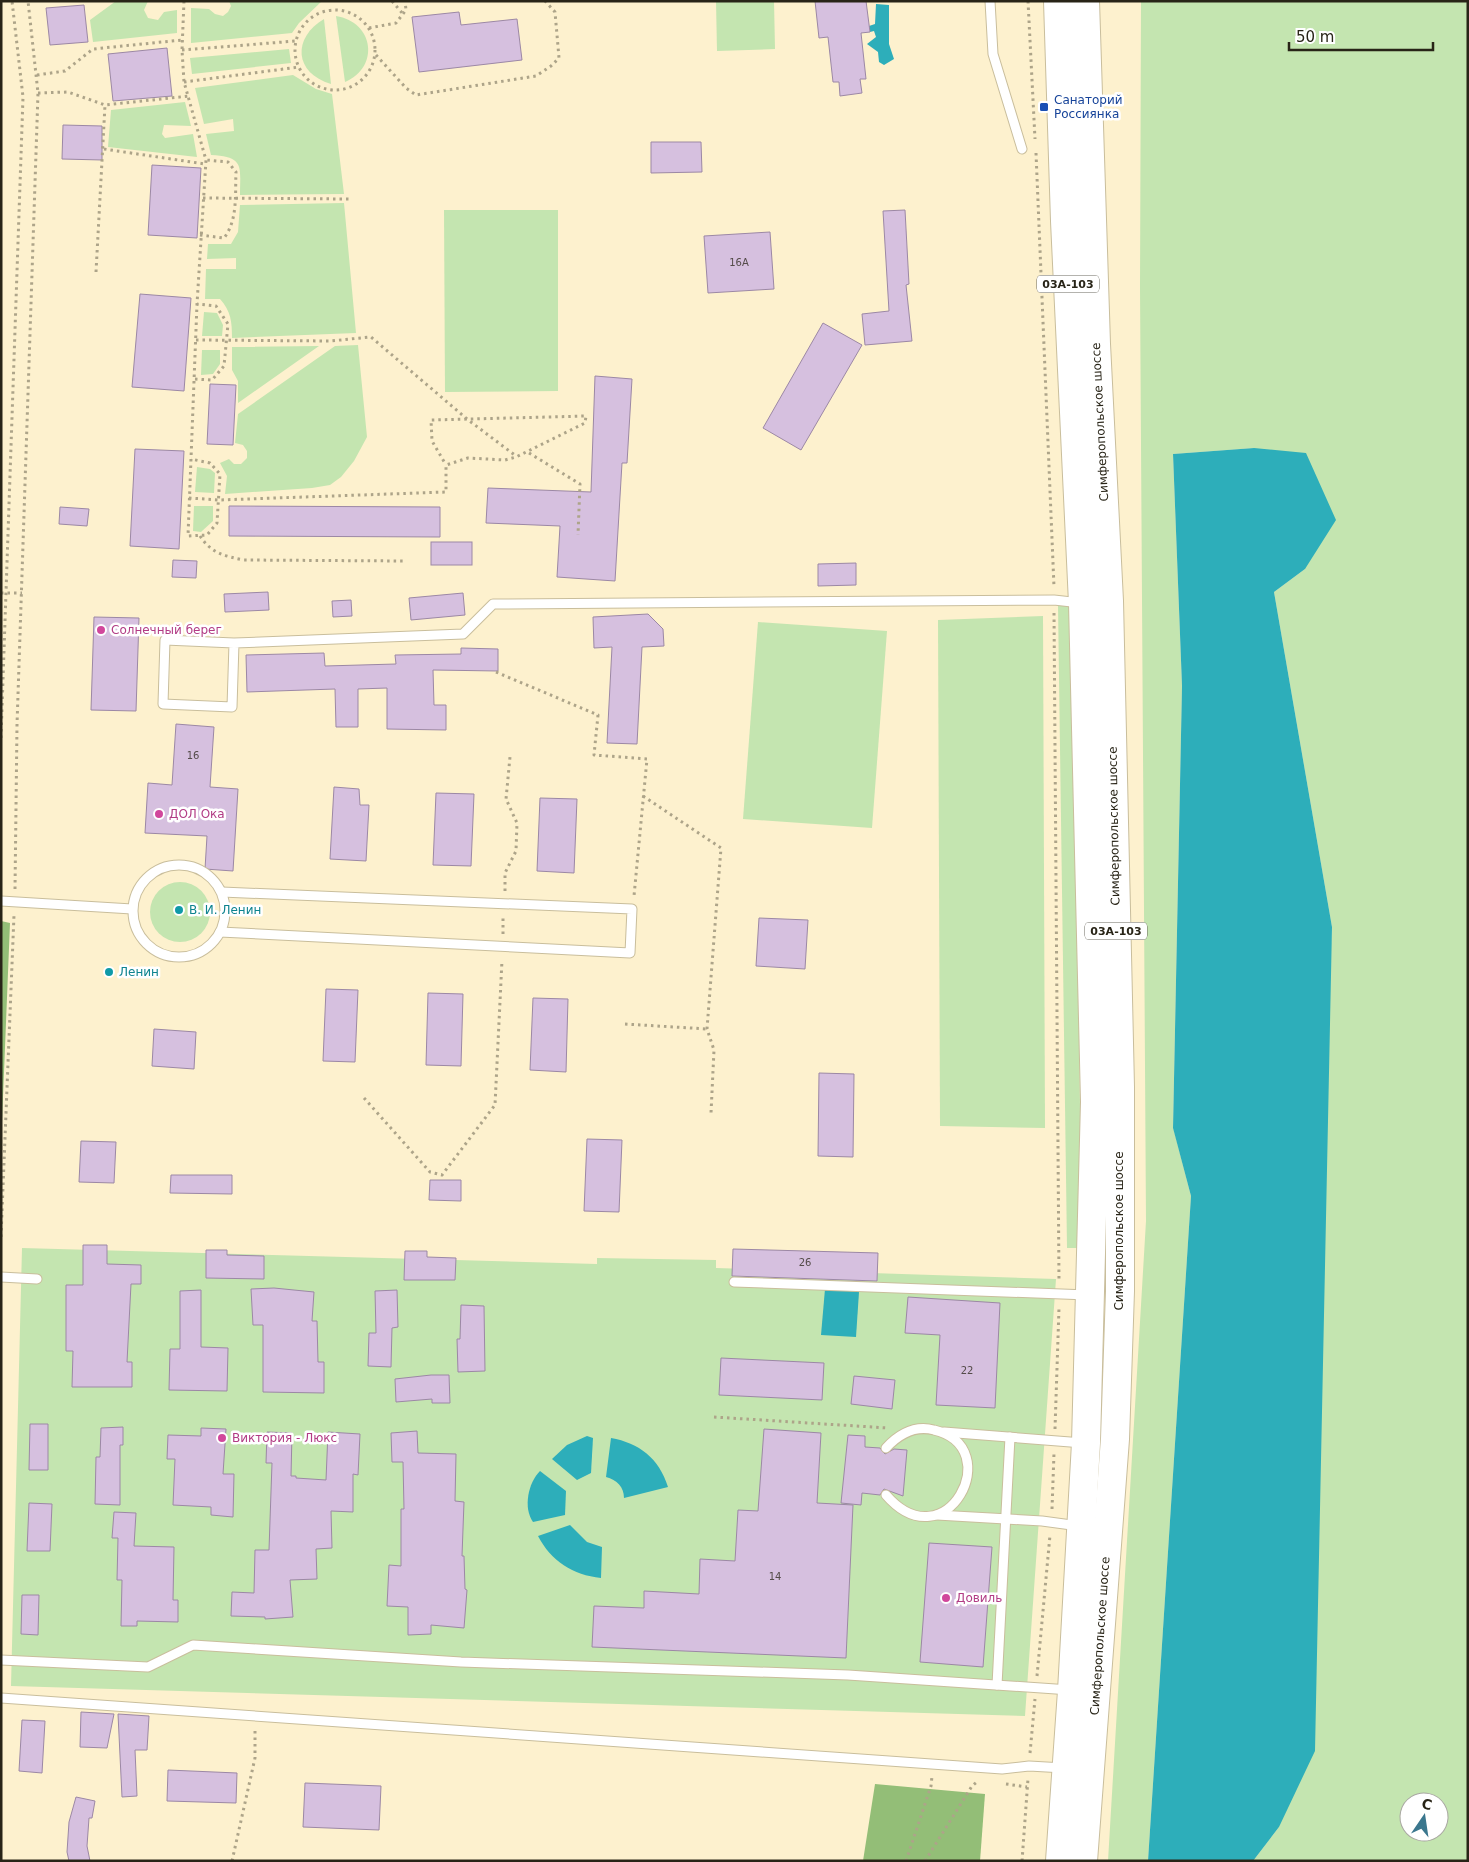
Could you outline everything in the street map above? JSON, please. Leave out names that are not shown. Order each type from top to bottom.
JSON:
[{"type":"main road","name":"Симферопольское шоссе","points":[[1058,1],[1065,221],[1083,603],[1095,1102],[1086,1443],[1060,1861]]},
{"type":"main road","name":"Симферопольское шоссе","points":[[1084,1861],[1115,1439],[1120,1291],[1120,1088],[1109,601],[1096,344],[1085,1]]},
{"type":"lane","points":[[990,1],[992,54],[1022,149]]},
{"type":"lane","points":[[234,643],[232,707],[163,704],[165,640],[234,643],[463,634],[493,604],[1054,600],[1083,603]]},
{"type":"lane","points":[[183,865],[198,868],[212,878],[222,892],[225,902],[224,924],[215,942],[193,956],[168,956],[149,947],[136,929],[132,909],[135,897],[143,882],[153,873],[168,866],[183,865]]},
{"type":"lane","points":[[220,932],[630,953],[632,909],[222,892]]},
{"type":"lane","points":[[1,901],[132,909]]},
{"type":"lane","points":[[1,1277],[36,1279]]},
{"type":"lane","points":[[734,1282],[1090,1295]]},
{"type":"lane","points":[[886,1448],[904,1433],[916,1429],[1086,1443]]},
{"type":"lane","points":[[934,1515],[948,1510],[958,1500],[965,1488],[968,1474],[966,1459],[960,1446],[940,1431]]},
{"type":"lane","points":[[998,1686],[1010,1437]]},
{"type":"lane","points":[[886,1495],[894,1505],[906,1513],[920,1516],[934,1515],[1051,1522],[1081,1526]]},
{"type":"lane","points":[[1,1660],[148,1667],[193,1645],[461,1662],[848,1675],[1072,1691]]},
{"type":"lane","points":[[1,1698],[1002,1769],[1029,1766],[1067,1768]]},
{"type":"path","points":[[1,738],[23,97],[12,1]]},
{"type":"path","points":[[1,1237],[15,903],[17,725],[38,93],[28,1]]},
{"type":"path","points":[[184,1],[182,40],[184,82],[206,162],[200,235],[189,498],[188,536],[207,535],[217,523],[220,474],[210,463],[191,459]]},
{"type":"path","points":[[392,1],[403,14]]},
{"type":"path","points":[[369,28],[396,23],[406,10],[405,1]]},
{"type":"path","points":[[376,56],[406,88],[416,95],[536,76],[559,58],[555,12],[545,1]]},
{"type":"path","points":[[1022,1861],[1051,1522],[1059,1294],[1054,600],[1028,1]]},
{"type":"path","points":[[328,10],[346,11],[361,19],[369,28],[375,42],[376,56],[370,71],[359,83],[338,90],[327,90],[313,83],[299,67],[295,55],[296,41],[302,28],[313,17],[328,10]]},
{"type":"path","points":[[36,76],[64,71],[92,49],[182,40]]},
{"type":"path","points":[[182,50],[296,41]]},
{"type":"path","points":[[184,82],[299,67]]},
{"type":"path","points":[[38,93],[68,92],[105,105],[189,96]]},
{"type":"path","points":[[96,272],[105,105]]},
{"type":"path","points":[[104,149],[206,162],[228,162],[236,172],[232,228],[224,238],[200,235]]},
{"type":"path","points":[[203,198],[350,199]]},
{"type":"path","points":[[194,380],[212,380],[224,366],[228,324],[216,306],[197,304]]},
{"type":"path","points":[[196,340],[226,342],[330,341],[371,337],[467,419],[516,457]]},
{"type":"path","points":[[189,498],[219,500],[446,492],[446,465],[432,441],[432,420],[586,416],[585,423],[516,457],[505,460],[468,458],[446,465]]},
{"type":"path","points":[[528,452],[580,484],[578,535]]},
{"type":"path","points":[[200,535],[208,548],[222,556],[244,560],[404,561]]},
{"type":"path","points":[[1,593],[22,593]]},
{"type":"path","points":[[496,672],[598,715],[594,755],[647,759],[632,909]]},
{"type":"path","points":[[364,1098],[430,1172],[442,1175],[495,1105],[506,873],[516,851],[517,823],[506,800],[510,757]]},
{"type":"path","points":[[643,796],[720,848],[707,1029],[714,1050],[711,1113]]},
{"type":"path","points":[[625,1024],[707,1029]]},
{"type":"path","points":[[714,1417],[916,1429]]},
{"type":"path","points":[[232,1861],[255,1758],[255,1715]]},
{"type":"path","points":[[906,1861],[931,1786],[932,1763]]},
{"type":"path","points":[[925,1861],[972,1786],[980,1780]]},
{"type":"path","points":[[999,1782],[1027,1787]]},
{"type":"green space","points":[[116,1],[148,1],[144,10],[148,18],[158,20],[164,12],[177,10],[177,33],[93,42],[90,20]]},
{"type":"green space","points":[[229,1],[321,2],[299,23],[292,33],[191,43],[191,8],[209,9],[215,14],[223,16],[231,6]]},
{"type":"green space","points":[[716,1],[774,1],[775,49],[717,51]]},
{"type":"green space","points":[[1141,1],[1468,1],[1468,1861],[1253,1861],[1279,1827],[1332,927],[1274,592],[1305,569],[1254,448],[1173,454],[1182,686],[1173,1127],[1191,1196],[1148,1861],[1108,1861],[1146,1221],[1140,288]]},
{"type":"green space","points":[[336,16],[349,20],[358,27],[365,36],[368,46],[368,56],[364,66],[356,75],[345,82]]},
{"type":"green space","points":[[324,19],[331,84],[319,79],[310,72],[304,64],[302,54],[302,45],[306,36]]},
{"type":"green space","points":[[289,49],[291,63],[192,74],[190,58]]},
{"type":"green space","points":[[293,75],[316,89],[332,94],[344,194],[240,195],[240,170],[238,165],[230,158],[211,155],[206,134],[234,131],[233,119],[204,124],[195,88]]},
{"type":"green space","points":[[185,102],[191,126],[164,125],[162,134],[165,138],[193,134],[197,157],[108,147],[111,110]]},
{"type":"green space","points":[[344,203],[356,333],[232,338],[230,317],[224,303],[220,299],[205,299],[206,269],[236,269],[236,258],[207,259],[208,244],[231,244],[238,232],[240,205]]},
{"type":"green space","points":[[444,210],[558,210],[558,391],[445,392]]},
{"type":"green space","points":[[204,312],[217,313],[223,325],[222,336],[202,336]]},
{"type":"green space","points":[[358,345],[367,437],[354,461],[341,477],[330,485],[312,488],[225,494],[227,476],[220,463],[229,459],[234,464],[241,464],[247,458],[247,451],[243,445],[235,443],[238,414],[335,346]]},
{"type":"green space","points":[[319,346],[238,403],[238,381],[232,370],[232,347]]},
{"type":"green space","points":[[202,350],[220,350],[220,364],[213,374],[201,375]]},
{"type":"green space","points":[[197,467],[210,469],[215,473],[214,493],[195,492]]},
{"type":"green space","points":[[194,506],[213,506],[213,521],[201,532],[193,531]]},
{"type":"green space","points":[[1058,605],[1073,606],[1082,1248],[1067,1248]]},
{"type":"green space","points":[[1043,616],[1045,1128],[940,1126],[938,620]]},
{"type":"green space","points":[[758,622],[887,631],[872,828],[743,819]]},
{"type":"green space","points":[[180,882],[197,887],[205,895],[210,912],[205,929],[197,937],[180,942],[163,937],[155,929],[150,912],[155,895],[163,887]]},
{"type":"green space","points":[[1,921],[10,923],[1,1147],[2,930]]},
{"type":"green space","points":[[22,1248],[597,1264],[597,1258],[716,1260],[716,1268],[1056,1279],[1025,1716],[11,1686]]},
{"type":"green space","points":[[875,1784],[985,1794],[980,1861],[863,1861]]},
{"type":"water","points":[[876,4],[889,5],[889,44],[894,59],[884,65],[879,62],[878,52],[867,44],[876,37],[874,31],[870,32],[869,26],[875,24]]},
{"type":"water","points":[[1254,448],[1306,453],[1336,520],[1305,569],[1274,592],[1332,927],[1315,1751],[1279,1827],[1253,1861],[1148,1861],[1191,1196],[1173,1128],[1182,686],[1173,454]]},
{"type":"water","points":[[825,1289],[859,1292],[856,1337],[821,1335]]},
{"type":"water","points":[[587,1436],[593,1438],[591,1473],[577,1480],[552,1459],[567,1445]]},
{"type":"water","points":[[611,1438],[639,1448],[647,1454],[659,1468],[668,1487],[624,1498],[623,1490],[619,1485],[606,1477]]},
{"type":"water","points":[[540,1471],[566,1491],[565,1515],[533,1522],[528,1510],[528,1496],[532,1482]]},
{"type":"water","points":[[570,1525],[587,1542],[602,1547],[601,1578],[581,1574],[564,1565],[549,1553],[538,1536]]},
{"type":"building","points":[[815,1],[866,1],[870,32],[861,33],[866,79],[860,79],[862,93],[840,96],[839,82],[833,82],[828,37],[819,38]]},
{"type":"building","points":[[84,5],[88,42],[50,45],[46,8]]},
{"type":"building","points":[[459,12],[461,25],[517,19],[522,60],[419,72],[412,17]]},
{"type":"building","points":[[167,48],[172,96],[113,101],[108,54]]},
{"type":"building","points":[[63,125],[102,126],[102,160],[62,159]]},
{"type":"building","points":[[651,142],[701,142],[702,172],[651,173]]},
{"type":"building","points":[[152,165],[201,168],[197,238],[148,235]]},
{"type":"building","points":[[905,210],[909,284],[906,285],[912,341],[865,345],[862,314],[889,311],[883,211]]},
{"type":"building","points":[[770,232],[774,289],[708,293],[704,236]]},
{"type":"building","points":[[140,294],[191,298],[184,391],[132,387]]},
{"type":"building","points":[[823,323],[862,345],[801,450],[763,428]]},
{"type":"building","points":[[595,376],[632,379],[627,463],[622,463],[615,581],[557,577],[560,526],[486,523],[488,488],[591,492]]},
{"type":"building","points":[[210,384],[236,385],[233,445],[207,444]]},
{"type":"building","points":[[135,449],[184,451],[179,549],[130,546]]},
{"type":"building","points":[[229,506],[440,507],[440,537],[229,536]]},
{"type":"building","points":[[60,507],[89,509],[87,526],[59,524]]},
{"type":"building","points":[[431,542],[472,542],[472,565],[431,565]]},
{"type":"building","points":[[173,560],[197,561],[196,578],[172,577]]},
{"type":"building","points":[[856,563],[856,585],[818,586],[818,564]]},
{"type":"building","points":[[268,592],[269,610],[225,612],[224,594]]},
{"type":"building","points":[[463,593],[465,615],[411,620],[409,598]]},
{"type":"building","points":[[351,600],[352,616],[333,617],[332,601]]},
{"type":"building","points":[[648,614],[663,629],[664,646],[642,647],[637,744],[607,743],[612,647],[594,648],[593,617]]},
{"type":"building","points":[[94,617],[139,618],[136,711],[91,710]]},
{"type":"building","points":[[461,648],[498,649],[498,671],[433,670],[434,705],[446,705],[446,730],[387,729],[387,688],[358,689],[358,727],[336,727],[335,689],[247,692],[246,655],[324,653],[325,666],[396,664],[395,655],[461,654]]},
{"type":"building","points":[[176,724],[214,727],[210,787],[238,789],[233,871],[205,869],[207,836],[145,833],[148,783],[172,785]]},
{"type":"building","points":[[334,787],[359,789],[360,805],[369,805],[366,861],[330,859]]},
{"type":"building","points":[[436,793],[474,794],[471,866],[433,865]]},
{"type":"building","points":[[540,798],[577,799],[574,873],[537,871]]},
{"type":"building","points":[[759,918],[808,920],[805,969],[756,966]]},
{"type":"building","points":[[326,989],[358,990],[355,1062],[323,1061]]},
{"type":"building","points":[[428,993],[463,994],[461,1066],[426,1065]]},
{"type":"building","points":[[533,998],[568,999],[566,1072],[530,1070]]},
{"type":"building","points":[[154,1029],[196,1032],[194,1069],[152,1066]]},
{"type":"building","points":[[819,1073],[854,1074],[853,1157],[818,1156]]},
{"type":"building","points":[[587,1139],[622,1140],[619,1212],[584,1211]]},
{"type":"building","points":[[81,1141],[116,1142],[114,1183],[79,1182]]},
{"type":"building","points":[[171,1175],[232,1175],[232,1194],[170,1193]]},
{"type":"building","points":[[430,1180],[461,1180],[461,1201],[429,1200]]},
{"type":"building","points":[[83,1245],[107,1245],[107,1264],[141,1265],[141,1284],[131,1284],[127,1362],[132,1362],[132,1387],[72,1387],[73,1351],[66,1351],[66,1285],[83,1285]]},
{"type":"building","points":[[733,1249],[878,1253],[877,1281],[732,1276]]},
{"type":"building","points":[[206,1250],[227,1250],[227,1255],[264,1256],[264,1279],[206,1278]]},
{"type":"building","points":[[405,1251],[427,1251],[427,1257],[456,1258],[455,1280],[404,1280]]},
{"type":"building","points":[[274,1288],[314,1292],[312,1321],[317,1321],[318,1362],[324,1362],[324,1393],[263,1392],[263,1325],[253,1325],[251,1289]]},
{"type":"building","points":[[201,1290],[201,1347],[228,1348],[227,1391],[169,1390],[170,1349],[180,1349],[180,1291]]},
{"type":"building","points":[[397,1290],[398,1327],[392,1328],[391,1367],[368,1366],[369,1333],[376,1333],[375,1291]]},
{"type":"building","points":[[908,1297],[1000,1303],[995,1408],[936,1405],[940,1335],[905,1333]]},
{"type":"building","points":[[461,1305],[484,1306],[485,1371],[458,1372],[457,1339],[460,1339]]},
{"type":"building","points":[[721,1358],[824,1363],[822,1400],[719,1395]]},
{"type":"building","points":[[449,1375],[450,1403],[432,1403],[432,1399],[396,1402],[395,1379]]},
{"type":"building","points":[[854,1376],[895,1380],[892,1409],[851,1404]]},
{"type":"building","points":[[30,1424],[48,1424],[48,1470],[29,1470]]},
{"type":"building","points":[[123,1427],[123,1445],[120,1445],[120,1505],[95,1504],[96,1457],[100,1457],[101,1428]]},
{"type":"building","points":[[201,1428],[226,1429],[223,1474],[234,1474],[233,1517],[211,1515],[211,1507],[173,1505],[175,1459],[167,1459],[168,1435],[201,1436]]},
{"type":"building","points":[[764,1429],[821,1433],[817,1503],[853,1505],[846,1658],[592,1647],[594,1606],[644,1608],[644,1591],[699,1594],[700,1559],[735,1561],[738,1510],[758,1511]]},
{"type":"building","points":[[417,1431],[418,1453],[456,1454],[455,1501],[464,1502],[462,1556],[464,1556],[465,1589],[467,1590],[464,1628],[431,1625],[431,1634],[408,1635],[408,1607],[387,1606],[389,1565],[401,1566],[401,1509],[404,1509],[403,1462],[392,1462],[391,1433]]},
{"type":"building","points":[[267,1432],[292,1433],[291,1476],[326,1480],[328,1432],[360,1434],[358,1475],[353,1474],[353,1512],[331,1511],[332,1548],[316,1549],[317,1579],[290,1580],[293,1617],[265,1619],[265,1617],[231,1616],[232,1592],[254,1593],[255,1550],[269,1550],[272,1463],[266,1463]]},
{"type":"building","points":[[848,1435],[865,1436],[865,1447],[880,1448],[885,1454],[894,1449],[907,1450],[903,1496],[884,1489],[880,1495],[862,1493],[861,1505],[841,1503]]},
{"type":"building","points":[[29,1503],[52,1504],[50,1551],[27,1551]]},
{"type":"building","points":[[114,1512],[136,1513],[134,1546],[174,1547],[173,1600],[178,1600],[178,1622],[137,1621],[137,1626],[121,1626],[122,1580],[117,1580],[118,1538],[112,1538]]},
{"type":"building","points":[[929,1543],[992,1547],[983,1667],[920,1662]]},
{"type":"building","points":[[22,1595],[39,1595],[38,1635],[21,1634]]},
{"type":"building","points":[[81,1712],[114,1714],[107,1748],[80,1747]]},
{"type":"building","points":[[118,1714],[149,1716],[147,1750],[135,1750],[137,1796],[122,1797]]},
{"type":"building","points":[[22,1720],[45,1721],[42,1773],[19,1771]]},
{"type":"building","points":[[168,1770],[237,1773],[236,1803],[167,1801]]},
{"type":"building","points":[[305,1783],[381,1786],[379,1830],[303,1827]]},
{"type":"building","points":[[76,1797],[95,1801],[92,1818],[89,1818],[87,1846],[90,1861],[69,1861],[67,1852],[69,1822]]},
{"type":"place","name":"Санаторий Россиянка","points":[[1044,107]]},
{"type":"place","name":"Солнечный берег","points":[[101,630]]},
{"type":"place","name":"ДОЛ Ока","points":[[159,814]]},
{"type":"place","name":"В. И. Ленин","points":[[179,910]]},
{"type":"place","name":"Ленин","points":[[109,972]]},
{"type":"place","name":"Виктория - Люкс","points":[[222,1438]]},
{"type":"place","name":"Довиль","points":[[946,1598]]}]
